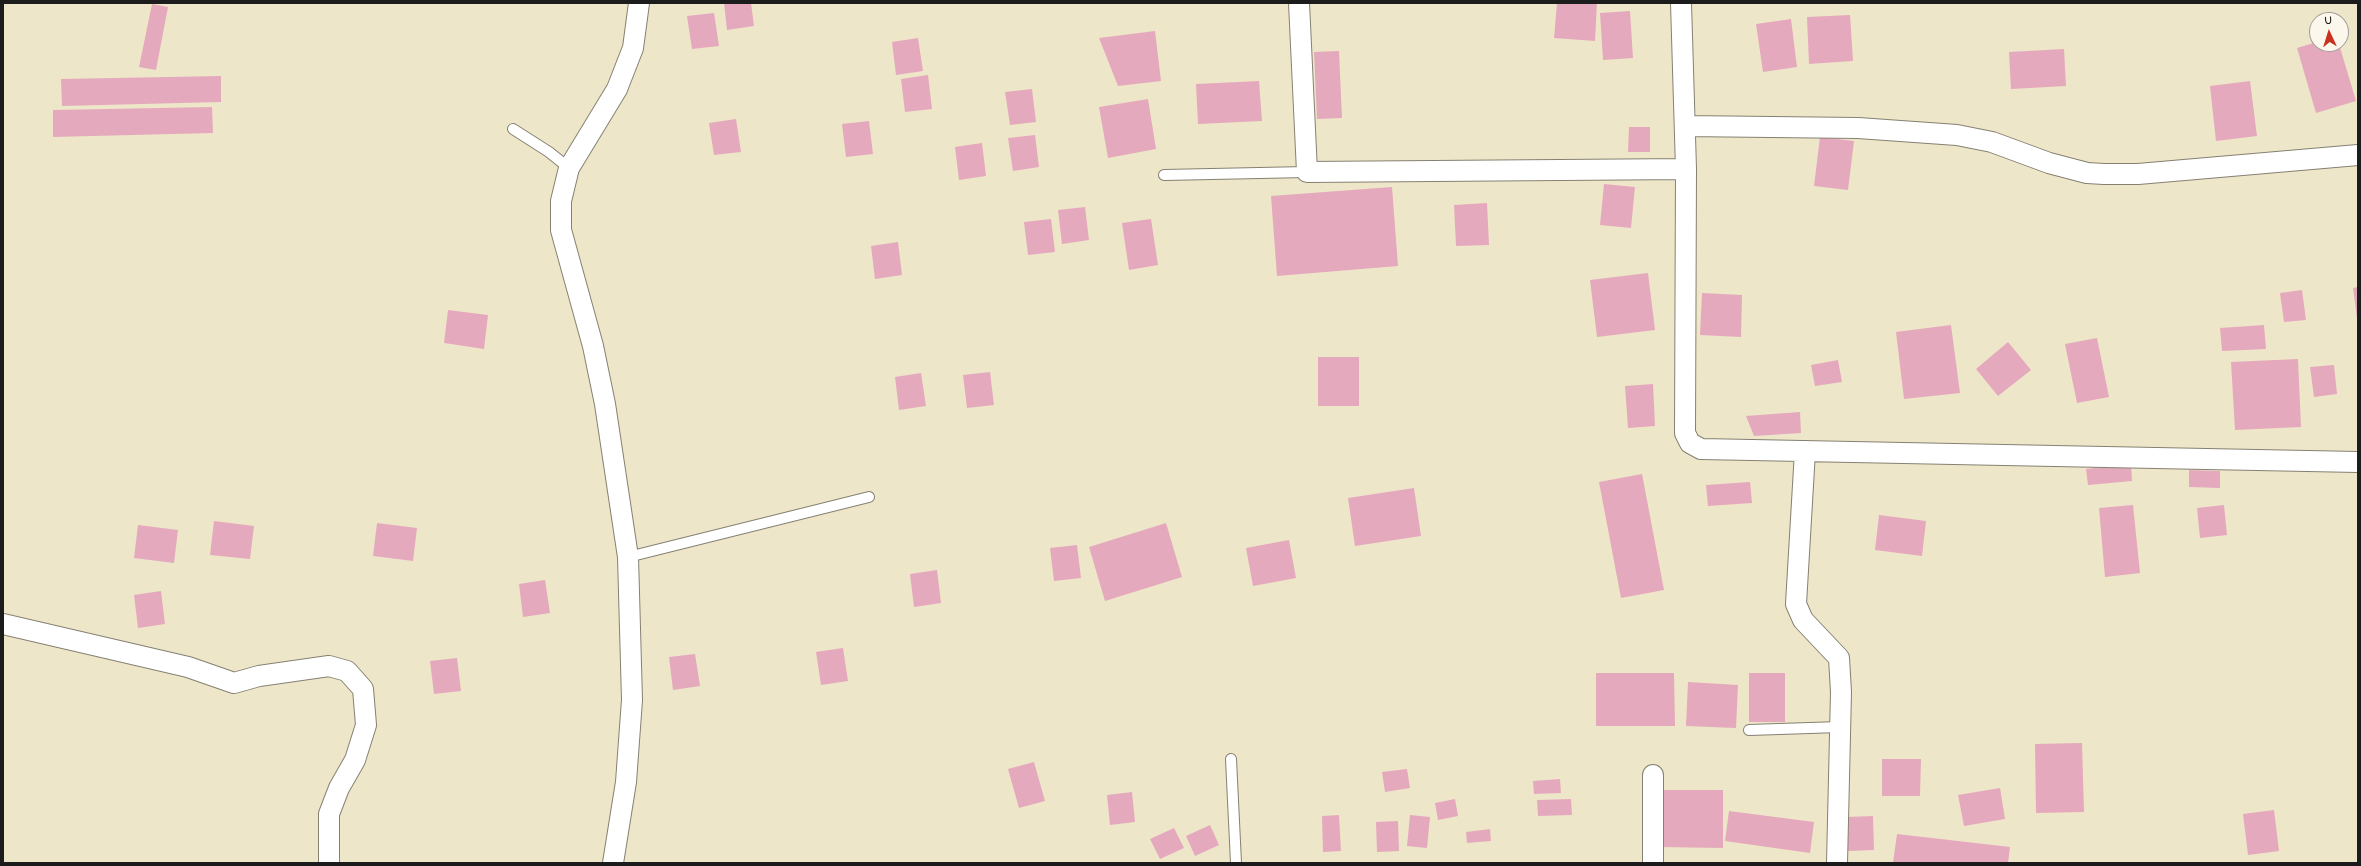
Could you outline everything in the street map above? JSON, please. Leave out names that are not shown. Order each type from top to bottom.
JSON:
[{"type":"street","points":[[614,863],[626,782],[632,700],[628,557],[605,404],[593,346],[561,230],[561,201],[570,168],[617,89],[633,48],[639,3]]},
{"type":"street","points":[[1299,3],[1307,172],[1686,169]]},
{"type":"street","points":[[1681,3],[1686,169],[1685,433],[1690,443],[1701,449],[2358,462]]},
{"type":"street","points":[[1685,126],[1858,128],[1957,135],[1992,142],[2072,169],[2104,174],[2138,174],[2358,155]]},
{"type":"street","points":[[1805,451],[1796,604],[1803,620],[1838,658],[1841,692],[1837,863]]},
{"type":"street","points":[[3,624],[188,667],[234,683],[259,676],[329,666],[346,671],[363,690],[366,725],[355,760],[339,788],[330,814],[329,863]]},
{"type":"street","points":[[1653,775],[1653,863]]},
{"type":"lane","points":[[513,129],[549,152],[570,168]]},
{"type":"lane","points":[[1164,175],[1307,172]]},
{"type":"lane","points":[[628,557],[869,497]]},
{"type":"lane","points":[[1749,730],[1840,727]]},
{"type":"lane","points":[[1230,759],[1236,863]]},
{"type":"building","points":[[724,3],[751,3],[754,26],[727,30]]},
{"type":"building","points":[[1557,3],[1597,3],[1595,41],[1554,38]]},
{"type":"building","points":[[152,4],[168,7],[156,70],[139,67]]},
{"type":"building","points":[[1630,11],[1633,58],[1603,60],[1600,13]]},
{"type":"building","points":[[714,13],[719,46],[692,49],[687,16]]},
{"type":"building","points":[[1850,15],[1853,61],[1809,64],[1807,17]]},
{"type":"building","points":[[1791,19],[1797,67],[1763,72],[1756,24]]},
{"type":"building","points":[[1155,31],[1161,81],[1118,86],[1099,38]]},
{"type":"building","points":[[918,38],[923,71],[896,75],[892,42]]},
{"type":"building","points":[[2309,44],[2309,52],[2341,52],[2356,101],[2316,113],[2297,48]]},
{"type":"building","points":[[2064,49],[2066,86],[2011,89],[2009,52]]},
{"type":"building","points":[[1339,51],[1342,118],[1317,119],[1314,52]]},
{"type":"building","points":[[928,75],[932,109],[905,112],[901,79]]},
{"type":"building","points":[[221,76],[221,102],[62,106],[61,79]]},
{"type":"building","points":[[1259,81],[1262,121],[1198,124],[1196,84]]},
{"type":"building","points":[[2250,81],[2257,136],[2216,141],[2210,86]]},
{"type":"building","points":[[1032,89],[1036,122],[1010,125],[1005,92]]},
{"type":"building","points":[[1148,99],[1156,149],[1108,158],[1099,107]]},
{"type":"building","points":[[212,107],[213,133],[53,137],[53,110]]},
{"type":"building","points":[[736,119],[741,152],[714,155],[709,123]]},
{"type":"building","points":[[869,121],[873,154],[846,157],[842,124]]},
{"type":"building","points":[[1629,127],[1650,127],[1650,152],[1628,152]]},
{"type":"building","points":[[1035,135],[1039,167],[1013,171],[1008,138]]},
{"type":"building","points":[[1820,137],[1854,141],[1848,190],[1814,186]]},
{"type":"building","points":[[982,143],[986,176],[959,180],[955,147]]},
{"type":"building","points":[[1604,184],[1635,187],[1631,228],[1600,225]]},
{"type":"building","points":[[1392,187],[1398,266],[1277,276],[1271,196]]},
{"type":"building","points":[[1487,203],[1489,245],[1456,246],[1454,205]]},
{"type":"building","points":[[1085,207],[1089,240],[1062,244],[1058,210]]},
{"type":"building","points":[[1051,219],[1055,252],[1028,255],[1024,222]]},
{"type":"building","points":[[1151,219],[1158,265],[1129,270],[1122,223]]},
{"type":"building","points":[[898,242],[902,275],[875,279],[871,246]]},
{"type":"building","points":[[1648,273],[1655,330],[1597,337],[1590,280]]},
{"type":"building","points":[[2358,287],[2358,318],[2357,318],[2353,288]]},
{"type":"building","points":[[2302,290],[2306,320],[2284,322],[2280,293]]},
{"type":"building","points":[[1702,293],[1742,295],[1741,337],[1700,335]]},
{"type":"building","points":[[448,310],[488,315],[484,349],[444,343]]},
{"type":"building","points":[[1951,325],[1960,393],[1904,399],[1896,332]]},
{"type":"building","points":[[2264,325],[2266,349],[2222,351],[2220,328]]},
{"type":"building","points":[[2097,338],[2109,397],[2077,403],[2065,344]]},
{"type":"building","points":[[2008,342],[2031,370],[1998,396],[1976,369]]},
{"type":"building","points":[[1318,357],[1359,357],[1359,406],[1318,406]]},
{"type":"building","points":[[2298,359],[2301,427],[2235,430],[2231,362]]},
{"type":"building","points":[[1838,360],[1842,382],[1815,386],[1811,365]]},
{"type":"building","points":[[2334,365],[2337,394],[2314,397],[2310,367]]},
{"type":"building","points":[[990,372],[994,405],[967,408],[963,375]]},
{"type":"building","points":[[921,373],[926,406],[899,410],[895,377]]},
{"type":"building","points":[[1653,384],[1655,426],[1628,428],[1625,386]]},
{"type":"building","points":[[1800,412],[1801,433],[1754,436],[1746,416]]},
{"type":"building","points":[[2131,464],[2132,481],[2088,485],[2086,469]]},
{"type":"building","points":[[2189,470],[2220,471],[2220,488],[2189,487]]},
{"type":"building","points":[[1642,474],[1664,590],[1621,598],[1599,482]]},
{"type":"building","points":[[1750,482],[1752,503],[1708,506],[1706,485]]},
{"type":"building","points":[[1414,488],[1421,536],[1355,546],[1348,498]]},
{"type":"building","points":[[2133,505],[2140,573],[2105,577],[2099,508]]},
{"type":"building","points":[[2224,505],[2227,535],[2200,538],[2197,508]]},
{"type":"building","points":[[1879,515],[1926,521],[1922,556],[1875,550]]},
{"type":"building","points":[[214,521],[254,526],[250,559],[210,555]]},
{"type":"building","points":[[377,523],[417,528],[413,561],[373,556]]},
{"type":"building","points":[[1166,523],[1182,577],[1105,601],[1089,547]]},
{"type":"building","points":[[138,525],[178,530],[174,563],[134,558]]},
{"type":"building","points":[[1289,540],[1296,578],[1253,586],[1246,548]]},
{"type":"building","points":[[1077,545],[1081,578],[1054,581],[1050,548]]},
{"type":"building","points":[[937,570],[941,603],[914,607],[910,574]]},
{"type":"building","points":[[545,580],[550,613],[523,617],[519,584]]},
{"type":"building","points":[[161,591],[165,624],[138,628],[134,595]]},
{"type":"building","points":[[843,648],[848,681],[821,685],[816,652]]},
{"type":"building","points":[[695,654],[700,686],[673,690],[669,657]]},
{"type":"building","points":[[457,658],[461,691],[434,694],[430,661]]},
{"type":"building","points":[[1596,673],[1674,673],[1675,726],[1596,726]]},
{"type":"building","points":[[1749,673],[1785,673],[1785,722],[1749,722]]},
{"type":"building","points":[[1688,682],[1738,685],[1736,728],[1686,726]]},
{"type":"building","points":[[2082,743],[2084,812],[2036,813],[2035,744]]},
{"type":"building","points":[[1882,759],[1921,759],[1920,796],[1882,796]]},
{"type":"building","points":[[1034,762],[1045,801],[1019,808],[1008,769]]},
{"type":"building","points":[[1407,769],[1410,788],[1385,792],[1382,772]]},
{"type":"building","points":[[1560,779],[1561,793],[1534,794],[1533,781]]},
{"type":"building","points":[[2000,788],[2005,819],[1964,826],[1958,795]]},
{"type":"building","points":[[1660,790],[1723,790],[1723,848],[1659,847]]},
{"type":"building","points":[[1132,792],[1135,822],[1110,825],[1107,795]]},
{"type":"building","points":[[1455,799],[1458,816],[1438,820],[1435,803]]},
{"type":"building","points":[[1571,799],[1572,815],[1538,816],[1537,800]]},
{"type":"building","points":[[2274,810],[2279,851],[2248,855],[2243,814]]},
{"type":"building","points":[[1729,811],[1814,822],[1810,853],[1725,841]]},
{"type":"building","points":[[1339,815],[1341,851],[1323,852],[1322,816]]},
{"type":"building","points":[[1410,815],[1430,817],[1427,848],[1407,846]]},
{"type":"building","points":[[1873,816],[1874,850],[1848,851],[1847,817]]},
{"type":"building","points":[[1398,821],[1399,851],[1377,852],[1376,822]]},
{"type":"building","points":[[1210,825],[1219,845],[1195,856],[1186,836]]},
{"type":"building","points":[[1174,828],[1184,848],[1160,859],[1150,839]]},
{"type":"building","points":[[1490,829],[1491,841],[1467,843],[1466,832]]},
{"type":"building","points":[[1897,834],[2010,847],[2008,863],[1893,863]]}]
